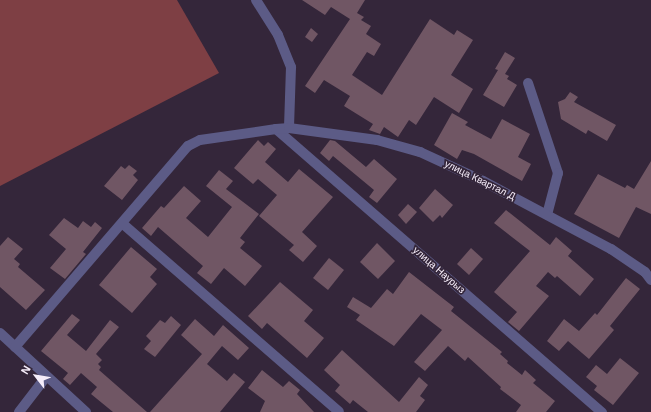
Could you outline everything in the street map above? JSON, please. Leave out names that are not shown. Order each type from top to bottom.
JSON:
[{"type":"street","points":[[256,0],[278,35],[291,67],[289,128]]},
{"type":"street","points":[[528,83],[558,173],[547,215]]},
{"type":"street","name":"улица Квартал Д","points":[[15,348],[123,224],[188,146],[200,140],[276,129],[289,128],[377,140],[420,152],[483,181],[611,249],[646,272],[651,280]]},
{"type":"street","name":"улица Наурыз","points":[[276,129],[602,412]]},
{"type":"street","points":[[123,224],[340,412]]},
{"type":"street","points":[[0,333],[46,377],[86,412]]},
{"type":"street","points":[[19,412],[46,377]]},
{"type":"shaded area","points":[[0,0],[177,0],[219,73],[0,186]]},
{"type":"building","points":[[302,0],[365,0],[357,13],[364,17],[361,20],[371,26],[366,34],[381,44],[374,56],[367,52],[352,75],[382,95],[430,19],[454,35],[457,30],[473,40],[451,75],[473,89],[459,113],[434,97],[416,125],[409,120],[398,137],[384,127],[380,134],[369,130],[373,124],[344,106],[350,96],[324,80],[315,93],[305,86],[350,19],[331,7],[325,15]]},
{"type":"building","points":[[311,28],[318,34],[312,42],[305,37]]},
{"type":"building","points":[[505,52],[515,58],[505,74],[509,76],[507,79],[517,85],[504,107],[483,95],[498,70],[495,69]]},
{"type":"building","points":[[570,92],[578,97],[574,102],[616,125],[607,141],[588,130],[586,134],[561,119],[558,102],[565,99]]},
{"type":"building","points":[[452,113],[468,122],[465,125],[491,139],[502,119],[530,134],[518,157],[531,164],[522,181],[474,154],[462,150],[457,159],[434,145]]},
{"type":"building","points":[[258,140],[264,146],[268,142],[276,149],[265,162],[288,182],[299,169],[333,197],[302,232],[317,246],[303,262],[289,250],[294,245],[259,216],[277,195],[258,179],[253,184],[234,168]]},
{"type":"building","points":[[330,140],[335,141],[366,167],[374,159],[397,179],[377,203],[369,197],[374,190],[333,156],[329,161],[320,153]]},
{"type":"building","points":[[651,161],[651,214],[636,207],[619,238],[574,214],[598,174],[625,188],[627,185],[634,189]]},
{"type":"building","points":[[129,165],[137,171],[133,175],[138,180],[122,200],[104,186],[121,166],[125,169]]},
{"type":"building","points":[[219,170],[233,181],[226,189],[259,214],[240,238],[245,242],[240,248],[262,266],[245,286],[224,268],[211,284],[197,273],[203,266],[158,227],[151,236],[142,228],[161,206],[164,208],[184,186],[201,201],[186,218],[208,237],[232,207],[206,186]]},
{"type":"building","points":[[435,189],[453,205],[442,218],[440,215],[433,222],[419,208]]},
{"type":"building","points":[[408,204],[417,212],[406,224],[398,215]]},
{"type":"building","points":[[506,210],[550,245],[556,237],[572,251],[568,256],[594,279],[580,296],[557,276],[555,278],[548,272],[536,286],[549,296],[519,331],[508,322],[517,312],[494,292],[530,251],[494,223]]},
{"type":"building","points":[[64,218],[78,228],[83,221],[91,227],[95,222],[102,228],[83,252],[86,254],[65,279],[50,268],[66,249],[49,235]]},
{"type":"building","points":[[8,237],[23,249],[14,259],[20,264],[18,267],[45,290],[26,310],[0,287],[0,246]]},
{"type":"building","points":[[377,243],[395,261],[378,279],[360,262]]},
{"type":"building","points":[[131,247],[157,269],[150,277],[157,284],[132,313],[99,285]]},
{"type":"building","points":[[471,248],[483,259],[469,275],[457,264]]},
{"type":"building","points":[[329,258],[344,270],[328,290],[313,278]]},
{"type":"building","points":[[409,272],[454,307],[451,311],[502,352],[500,354],[508,361],[507,363],[522,375],[525,370],[536,380],[533,383],[555,401],[546,412],[516,412],[521,405],[500,389],[501,387],[468,357],[465,361],[448,346],[425,371],[414,362],[442,330],[421,314],[394,346],[356,320],[360,315],[347,307],[353,297],[371,308],[387,289],[393,294]]},
{"type":"building","points":[[626,278],[640,289],[610,326],[614,330],[589,359],[568,341],[559,351],[547,341],[564,319],[579,331],[595,313],[597,315]]},
{"type":"building","points":[[280,282],[313,310],[304,321],[324,338],[307,358],[267,323],[262,329],[248,316]]},
{"type":"building","points":[[72,314],[80,320],[67,335],[86,351],[110,320],[119,327],[96,354],[102,360],[98,364],[101,367],[99,370],[147,412],[113,412],[91,394],[97,387],[81,373],[70,385],[63,379],[68,373],[41,351]]},
{"type":"building","points":[[171,316],[181,325],[155,357],[144,349],[151,341],[146,336],[160,320],[165,323]]},
{"type":"building","points":[[195,319],[214,336],[223,325],[249,348],[238,360],[222,346],[207,364],[227,381],[234,373],[245,382],[220,412],[150,412],[202,354],[181,335]]},
{"type":"building","points":[[342,350],[399,402],[419,377],[428,385],[420,396],[425,400],[416,412],[368,412],[353,400],[350,404],[335,391],[340,385],[324,370]]},
{"type":"building","points":[[620,358],[639,373],[613,405],[594,390],[597,386],[586,377],[596,365],[607,374]]},
{"type":"building","points":[[262,370],[283,387],[289,381],[300,390],[297,394],[314,412],[260,412],[265,401],[248,388]]}]
